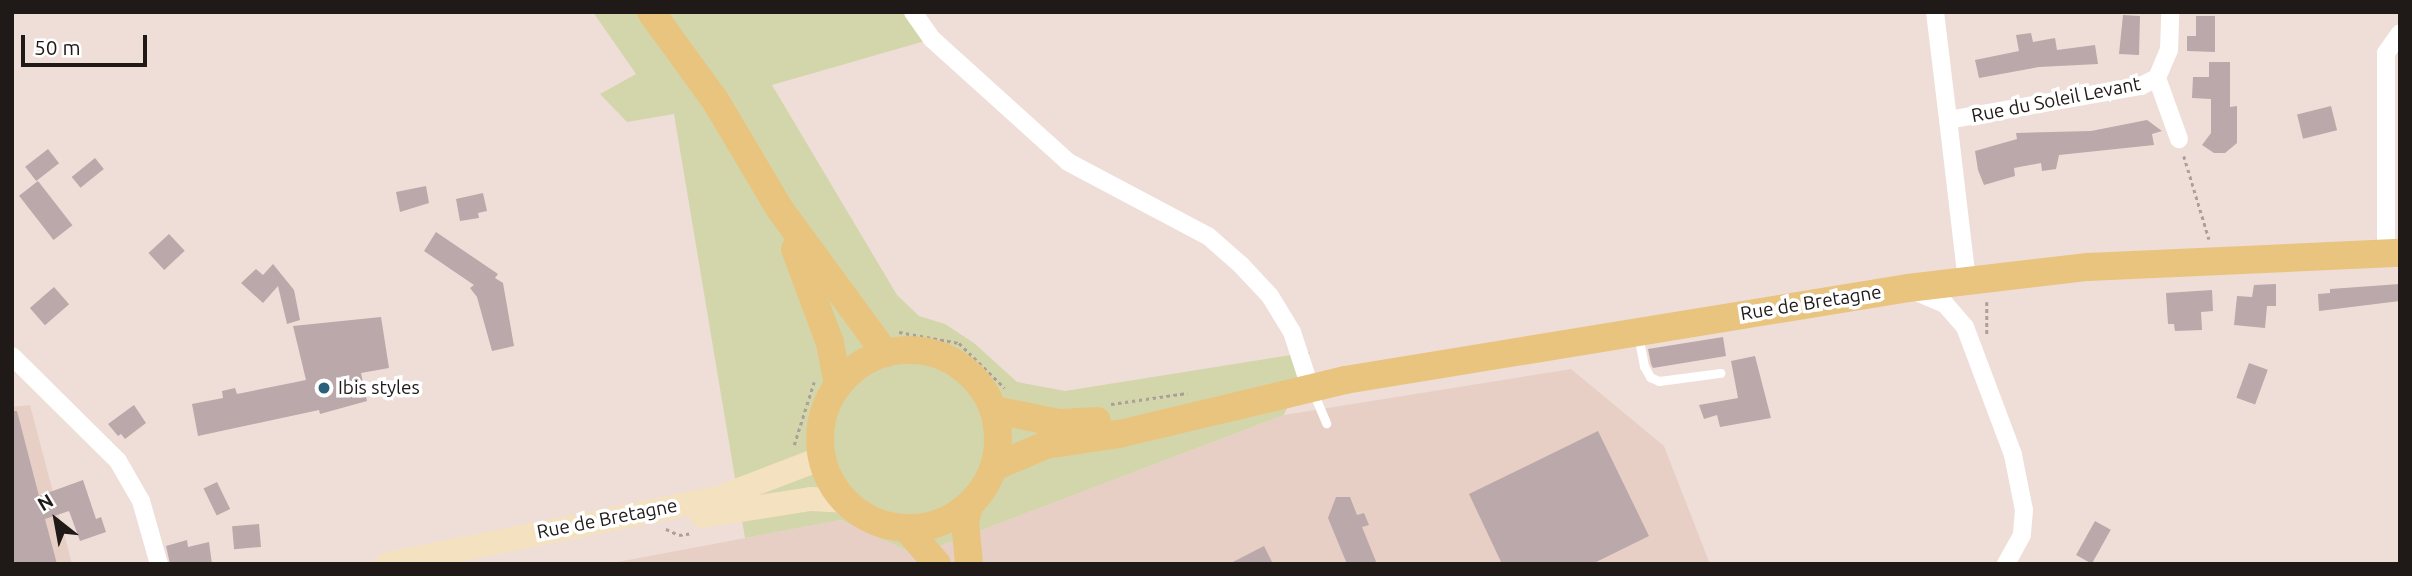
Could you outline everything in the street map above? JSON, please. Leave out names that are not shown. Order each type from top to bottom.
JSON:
[{"type":"main road","points":[[651,12],[715,100],[779,208],[865,331],[885,353]]},
{"type":"main road","points":[[779,208],[830,343],[825,407],[820,432],[822,458],[844,500],[873,521],[907,529],[950,519],[969,507]]},
{"type":"main road","name":"Rue de Bretagne","points":[[994,467],[1046,445],[1119,434],[1310,387],[1637,330],[1908,288],[2088,267],[2393,253]]},
{"type":"main road","points":[[828,379],[885,353],[916,349],[942,355],[974,377],[1003,403],[1000,442],[994,467],[969,507],[965,521],[969,564]]},
{"type":"main road","name":"Rue de Bretagne","points":[[1003,403],[1059,423],[1147,419],[1228,406]]},
{"type":"main road","name":"Rue de Bretagne","points":[[387,564],[718,498],[822,458]]},
{"type":"main road","name":"Rue de Bretagne","points":[[461,564],[763,505],[844,500]]},
{"type":"main road","points":[[907,529],[937,564]]},
{"type":"street","points":[[913,12],[932,39],[1068,162],[1208,236],[1241,265],[1270,296],[1292,332],[1310,387]]},
{"type":"street","points":[[1934,12],[1948,120]]},
{"type":"street","name":"Rue du Soleil Levant","points":[[1967,281],[1948,120],[2141,86],[2157,78],[2169,50],[2170,12]]},
{"type":"street","points":[[2393,253],[2386,53],[2400,33]]},
{"type":"street","name":"Rue du Soleil Levant","points":[[2157,78],[2166,95],[2179,139]]},
{"type":"street","points":[[1908,288],[1945,304],[1965,327],[2013,454],[2024,510],[2022,535],[2006,564]]},
{"type":"street","points":[[12,356],[118,461],[141,501],[159,564]]},
{"type":"lane","points":[[1637,330],[1643,366],[1650,377],[1659,381],[1720,373]]},
{"type":"lane","points":[[1310,387],[1326,423]]},
{"type":"path","points":[[2179,139],[2209,239]]},
{"type":"path","points":[[2197,240],[2222,239]]},
{"type":"path","points":[[865,331],[881,325],[958,343],[1003,403]]},
{"type":"path","points":[[789,451],[799,437],[828,379]]},
{"type":"path","points":[[1108,405],[1189,393]]},
{"type":"shaded area","points":[[1571,369],[1664,446],[1710,564],[607,564],[841,520],[916,555],[1284,415]]},
{"type":"shaded area","points":[[30,405],[72,564],[12,564],[12,407]]},
{"type":"green space","points":[[593,12],[902,12],[932,39],[772,85],[897,295],[919,316],[945,324],[974,343],[1017,382],[1065,391],[1310,352],[1284,415],[916,555],[841,520],[745,538],[674,114],[627,122],[600,94],[636,74]]},
{"type":"building","points":[[2123,15],[2140,16],[2139,55],[2119,54]]},
{"type":"building","points":[[2196,16],[2215,16],[2215,52],[2187,51],[2187,36],[2196,36]]},
{"type":"building","points":[[2031,33],[2033,42],[2055,38],[2057,50],[2095,45],[2098,64],[2039,67],[1979,78],[1975,60],[2019,51],[2016,35]]},
{"type":"building","points":[[2209,62],[2230,62],[2230,107],[2237,106],[2237,143],[2225,153],[2214,153],[2202,145],[2211,133],[2211,99],[2192,98],[2193,77],[2209,77]]},
{"type":"building","points":[[2331,106],[2337,130],[2303,139],[2297,114]]},
{"type":"building","points":[[2147,120],[2162,131],[2152,134],[2154,145],[2059,155],[2056,169],[2042,171],[2041,163],[2014,168],[2015,176],[1984,185],[1978,170],[1975,151],[2017,139],[2016,133],[2091,131]]},
{"type":"building","points":[[48,149],[59,163],[36,181],[25,167]]},
{"type":"building","points":[[95,158],[104,169],[80,188],[72,177]]},
{"type":"building","points":[[38,181],[72,225],[54,240],[19,196]]},
{"type":"building","points":[[426,186],[429,203],[400,212],[396,192]]},
{"type":"building","points":[[483,193],[487,211],[478,213],[479,218],[460,221],[456,199]]},
{"type":"building","points":[[436,232],[498,274],[495,278],[503,283],[514,346],[492,351],[477,297],[470,288],[474,285],[424,251]]},
{"type":"building","points":[[169,234],[185,251],[164,270],[149,253]]},
{"type":"building","points":[[273,264],[294,290],[300,320],[287,324],[278,286],[263,303],[241,283],[256,269],[263,275]]},
{"type":"building","points":[[2276,284],[2276,306],[2267,306],[2265,328],[2234,325],[2237,296],[2252,297],[2254,285]]},
{"type":"building","points":[[2400,284],[2400,301],[2319,311],[2318,294],[2330,293],[2330,289]]},
{"type":"building","points":[[54,287],[69,304],[45,325],[30,308]]},
{"type":"building","points":[[2212,290],[2213,311],[2201,312],[2202,330],[2175,331],[2174,324],[2168,324],[2166,293]]},
{"type":"building","points":[[381,317],[389,368],[361,373],[367,401],[320,414],[319,410],[198,436],[192,404],[223,398],[222,391],[235,388],[237,394],[306,380],[293,326]]},
{"type":"building","points":[[1723,337],[1726,356],[1653,368],[1651,364],[1648,349]]},
{"type":"building","points":[[1755,356],[1771,418],[1720,427],[1717,415],[1704,419],[1699,405],[1738,398],[1731,361]]},
{"type":"building","points":[[2249,363],[2268,370],[2255,405],[2236,398]]},
{"type":"building","points":[[134,405],[146,423],[125,439],[121,434],[118,436],[108,424]]},
{"type":"building","points":[[12,411],[17,411],[39,496],[83,480],[96,519],[101,517],[106,532],[80,541],[69,511],[45,519],[57,564],[12,564]]},
{"type":"building","points":[[1598,431],[1649,536],[1592,564],[1502,564],[1469,494]]},
{"type":"building","points":[[217,482],[230,509],[217,516],[204,489]]},
{"type":"building","points":[[1336,497],[1350,497],[1357,515],[1364,513],[1369,525],[1362,527],[1377,564],[1347,564],[1328,518]]},
{"type":"building","points":[[2095,521],[2111,530],[2092,564],[2076,555]]},
{"type":"building","points":[[259,524],[261,547],[234,549],[232,526]]},
{"type":"building","points":[[187,540],[188,547],[209,542],[212,564],[170,564],[166,546]]},
{"type":"building","points":[[1264,546],[1273,564],[1229,564]]},
{"type":"place","name":"Ibis styles","points":[[324,388]]}]
